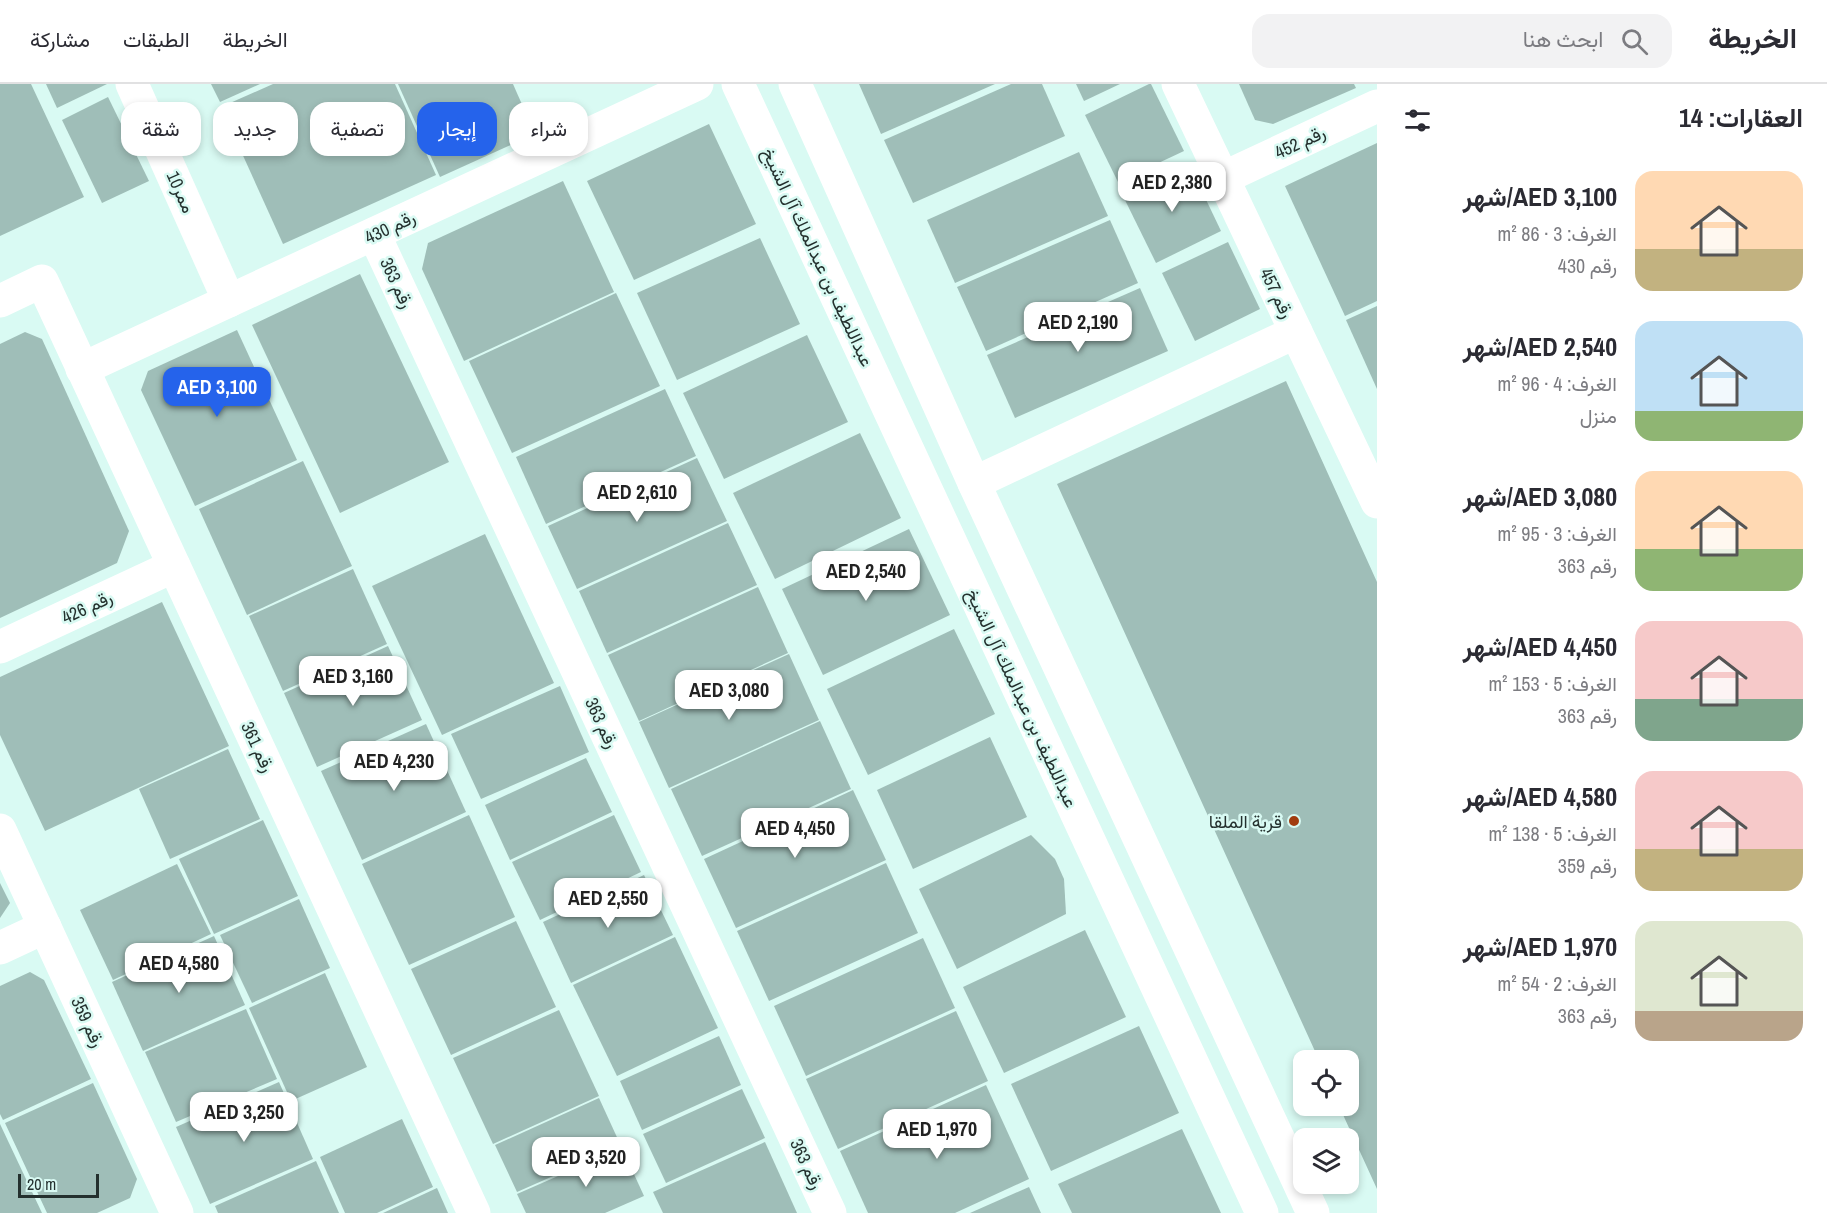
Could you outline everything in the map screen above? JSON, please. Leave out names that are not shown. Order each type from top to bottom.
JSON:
[{"type":"street","name":"ممر10","points":[[132,84],[230,301]]},
{"type":"street","name":"رقم 430","points":[[82,369],[697,84]]},
{"type":"street","name":"عبداللطيف بن عبدالملك آل الشيخ","points":[[738,84],[1262,1213]]},
{"type":"street","points":[[795,84],[974,483],[1313,1213]]},
{"type":"street","name":"رقم 457","points":[[1178,84],[1375,492]]},
{"type":"street","name":"رقم 452","points":[[1223,178],[1377,106]]},
{"type":"street","name":"رقم 363","points":[[374,234],[830,1213]]},
{"type":"street","name":"رقم 361","points":[[0,301],[42,281],[474,1213]]},
{"type":"street","points":[[974,483],[1296,332]]},
{"type":"street","name":"رقم 426","points":[[0,647],[174,567]]},
{"type":"street","name":"رقم 359","points":[[0,830],[45,927],[168,1210]]},
{"type":"street","points":[[0,948],[45,927]]},
{"type":"street","points":[[1241,1169],[1283,1149]]},
{"type":"building","points":[[0,84],[31,84],[84,197],[0,236]]},
{"type":"building","points":[[46,84],[107,84],[57,108]]},
{"type":"building","points":[[211,84],[260,84],[220,102]]},
{"type":"building","points":[[273,84],[395,84],[403,102],[310,102],[310,156],[405,156],[405,106],[417,133],[417,156],[427,156],[436,175],[283,244],[243,156],[298,156],[298,102],[232,102]]},
{"type":"building","points":[[398,84],[513,84],[521,102],[509,102],[509,146],[497,151],[497,102],[417,102],[417,126]]},
{"type":"building","points":[[859,84],[995,84],[881,134]]},
{"type":"building","points":[[1011,84],[1042,84],[1065,136],[913,203],[884,140]]},
{"type":"building","points":[[1076,84],[1120,84],[1084,101]]},
{"type":"building","points":[[1149,84],[1184,151],[1118,182],[1085,115]]},
{"type":"building","points":[[1239,84],[1354,84],[1356,88],[1273,124],[1255,120]]},
{"type":"building","points":[[108,97],[121,124],[121,156],[137,156],[149,181],[102,203],[62,120]]},
{"type":"building","points":[[709,124],[756,224],[634,280],[587,181]]},
{"type":"building","points":[[1377,143],[1377,301],[1345,316],[1285,186]]},
{"type":"building","points":[[1079,152],[1108,216],[955,283],[927,220]]},
{"type":"building","points":[[431,156],[486,156],[440,177]]},
{"type":"building","points":[[1189,164],[1221,231],[1156,263],[1123,196]]},
{"type":"building","points":[[563,181],[614,292],[464,361],[422,269],[428,243]]},
{"type":"building","points":[[1110,220],[1138,283],[986,351],[957,287]]},
{"type":"building","points":[[760,238],[800,324],[677,380],[637,293]]},
{"type":"building","points":[[1228,242],[1260,309],[1195,341],[1162,273]]},
{"type":"building","points":[[360,274],[449,462],[340,513],[252,325]]},
{"type":"building","points":[[1140,288],[1168,351],[1015,418],[987,355]]},
{"type":"building","points":[[616,293],[660,386],[512,453],[469,361]]},
{"type":"building","points":[[1377,306],[1377,389],[1346,320]]},
{"type":"building","points":[[237,330],[297,460],[195,506],[141,390],[148,371]]},
{"type":"building","points":[[25,332],[42,339],[129,531],[117,563],[0,618],[0,344]]},
{"type":"building","points":[[807,335],[848,422],[724,479],[683,393]]},
{"type":"building","name":"قرية الملقا","points":[[1286,381],[1377,582],[1377,1189],[1359,1150],[1359,1128],[1349,1128],[1344,1116],[1359,1116],[1359,1050],[1314,1050],[1057,484]]},
{"type":"building","points":[[665,389],[696,456],[546,524],[516,457]]},
{"type":"building","points":[[860,433],[901,518],[775,579],[733,493]]},
{"type":"building","points":[[697,458],[727,521],[577,589],[548,526]]},
{"type":"building","points":[[303,461],[352,566],[247,615],[199,509]]},
{"type":"building","points":[[728,523],[757,585],[607,653],[579,591]]},
{"type":"building","points":[[909,529],[950,615],[823,675],[782,589]]},
{"type":"building","points":[[485,534],[554,683],[442,735],[372,586]]},
{"type":"building","points":[[353,569],[387,644],[283,691],[249,616]]},
{"type":"building","points":[[758,587],[788,653],[639,721],[608,655]]},
{"type":"building","points":[[162,602],[229,746],[45,831],[0,735],[0,677]]},
{"type":"building","points":[[954,629],[995,714],[868,775],[827,689]]},
{"type":"building","points":[[388,646],[422,720],[317,767],[284,693]]},
{"type":"building","points":[[789,654],[819,720],[669,788],[639,722]]},
{"type":"building","points":[[560,686],[589,752],[481,799],[451,734]]},
{"type":"building","points":[[820,721],[851,789],[702,856],[671,789]]},
{"type":"building","points":[[426,724],[466,812],[362,860],[321,771]]},
{"type":"building","points":[[990,737],[1027,817],[913,869],[877,790]]},
{"type":"building","points":[[228,749],[260,819],[170,859],[139,789]]},
{"type":"building","points":[[586,758],[612,812],[510,860],[485,805]]},
{"type":"building","points":[[853,790],[886,860],[736,928],[704,859]]},
{"type":"building","points":[[469,815],[515,917],[409,965],[362,864]]},
{"type":"building","points":[[614,815],[641,872],[540,920],[512,862]]},
{"type":"building","points":[[263,820],[298,896],[214,934],[179,859]]},
{"type":"building","points":[[1031,835],[1055,859],[1064,879],[1066,914],[957,969],[919,889]]},
{"type":"building","points":[[886,863],[918,933],[769,1001],[737,931]]},
{"type":"building","points":[[177,864],[211,934],[113,980],[80,910]]},
{"type":"building","points":[[644,875],[673,935],[571,983],[543,922]]},
{"type":"building","points":[[0,883],[10,903],[0,918]]},
{"type":"building","points":[[299,899],[330,968],[252,1003],[220,935]]},
{"type":"building","points":[[516,921],[556,1007],[451,1055],[411,969]]},
{"type":"building","points":[[1085,930],[1126,1017],[1004,1073],[963,987]]},
{"type":"building","points":[[214,936],[245,1005],[143,1051],[112,982]]},
{"type":"building","points":[[675,937],[718,1028],[617,1076],[573,985]]},
{"type":"building","points":[[923,938],[955,1008],[806,1076],[774,1006]]},
{"type":"building","points":[[30,972],[44,980],[91,1079],[3,1120],[0,1114],[0,986]]},
{"type":"building","points":[[325,973],[367,1067],[291,1101],[249,1008]]},
{"type":"building","points":[[246,1009],[277,1079],[176,1122],[145,1052]]},
{"type":"building","points":[[559,1010],[599,1096],[493,1144],[453,1058]]},
{"type":"building","points":[[956,1011],[988,1081],[838,1149],[806,1079]]},
{"type":"building","points":[[1139,1026],[1179,1113],[1051,1171],[1011,1084]]},
{"type":"building","points":[[719,1036],[741,1085],[642,1130],[620,1081]]},
{"type":"building","points":[[279,1082],[313,1159],[210,1204],[176,1127]]},
{"type":"building","points":[[93,1083],[137,1179],[130,1198],[97,1213],[47,1213],[5,1123]]},
{"type":"building","points":[[986,1085],[1029,1179],[955,1213],[868,1213],[840,1151]]},
{"type":"building","points":[[742,1089],[765,1138],[666,1183],[643,1134]]},
{"type":"building","points":[[599,1098],[621,1146],[517,1192],[495,1145]]},
{"type":"building","points":[[402,1119],[433,1187],[377,1213],[345,1213],[320,1157]]},
{"type":"building","points":[[0,1124],[42,1213],[0,1213]]},
{"type":"building","points":[[1182,1129],[1221,1213],[1072,1213],[1058,1184]]},
{"type":"building","points":[[765,1142],[797,1213],[663,1213],[653,1192]]},
{"type":"building","points":[[622,1148],[644,1196],[605,1213],[526,1213],[517,1194]]},
{"type":"building","points":[[316,1161],[339,1213],[218,1213],[215,1206]]},
{"type":"building","points":[[1029,1187],[1041,1213],[970,1213]]},
{"type":"building","points":[[437,1188],[448,1213],[383,1213]]},
{"type":"place","name":"قرية الملقا","points":[[1294,821]]}]
